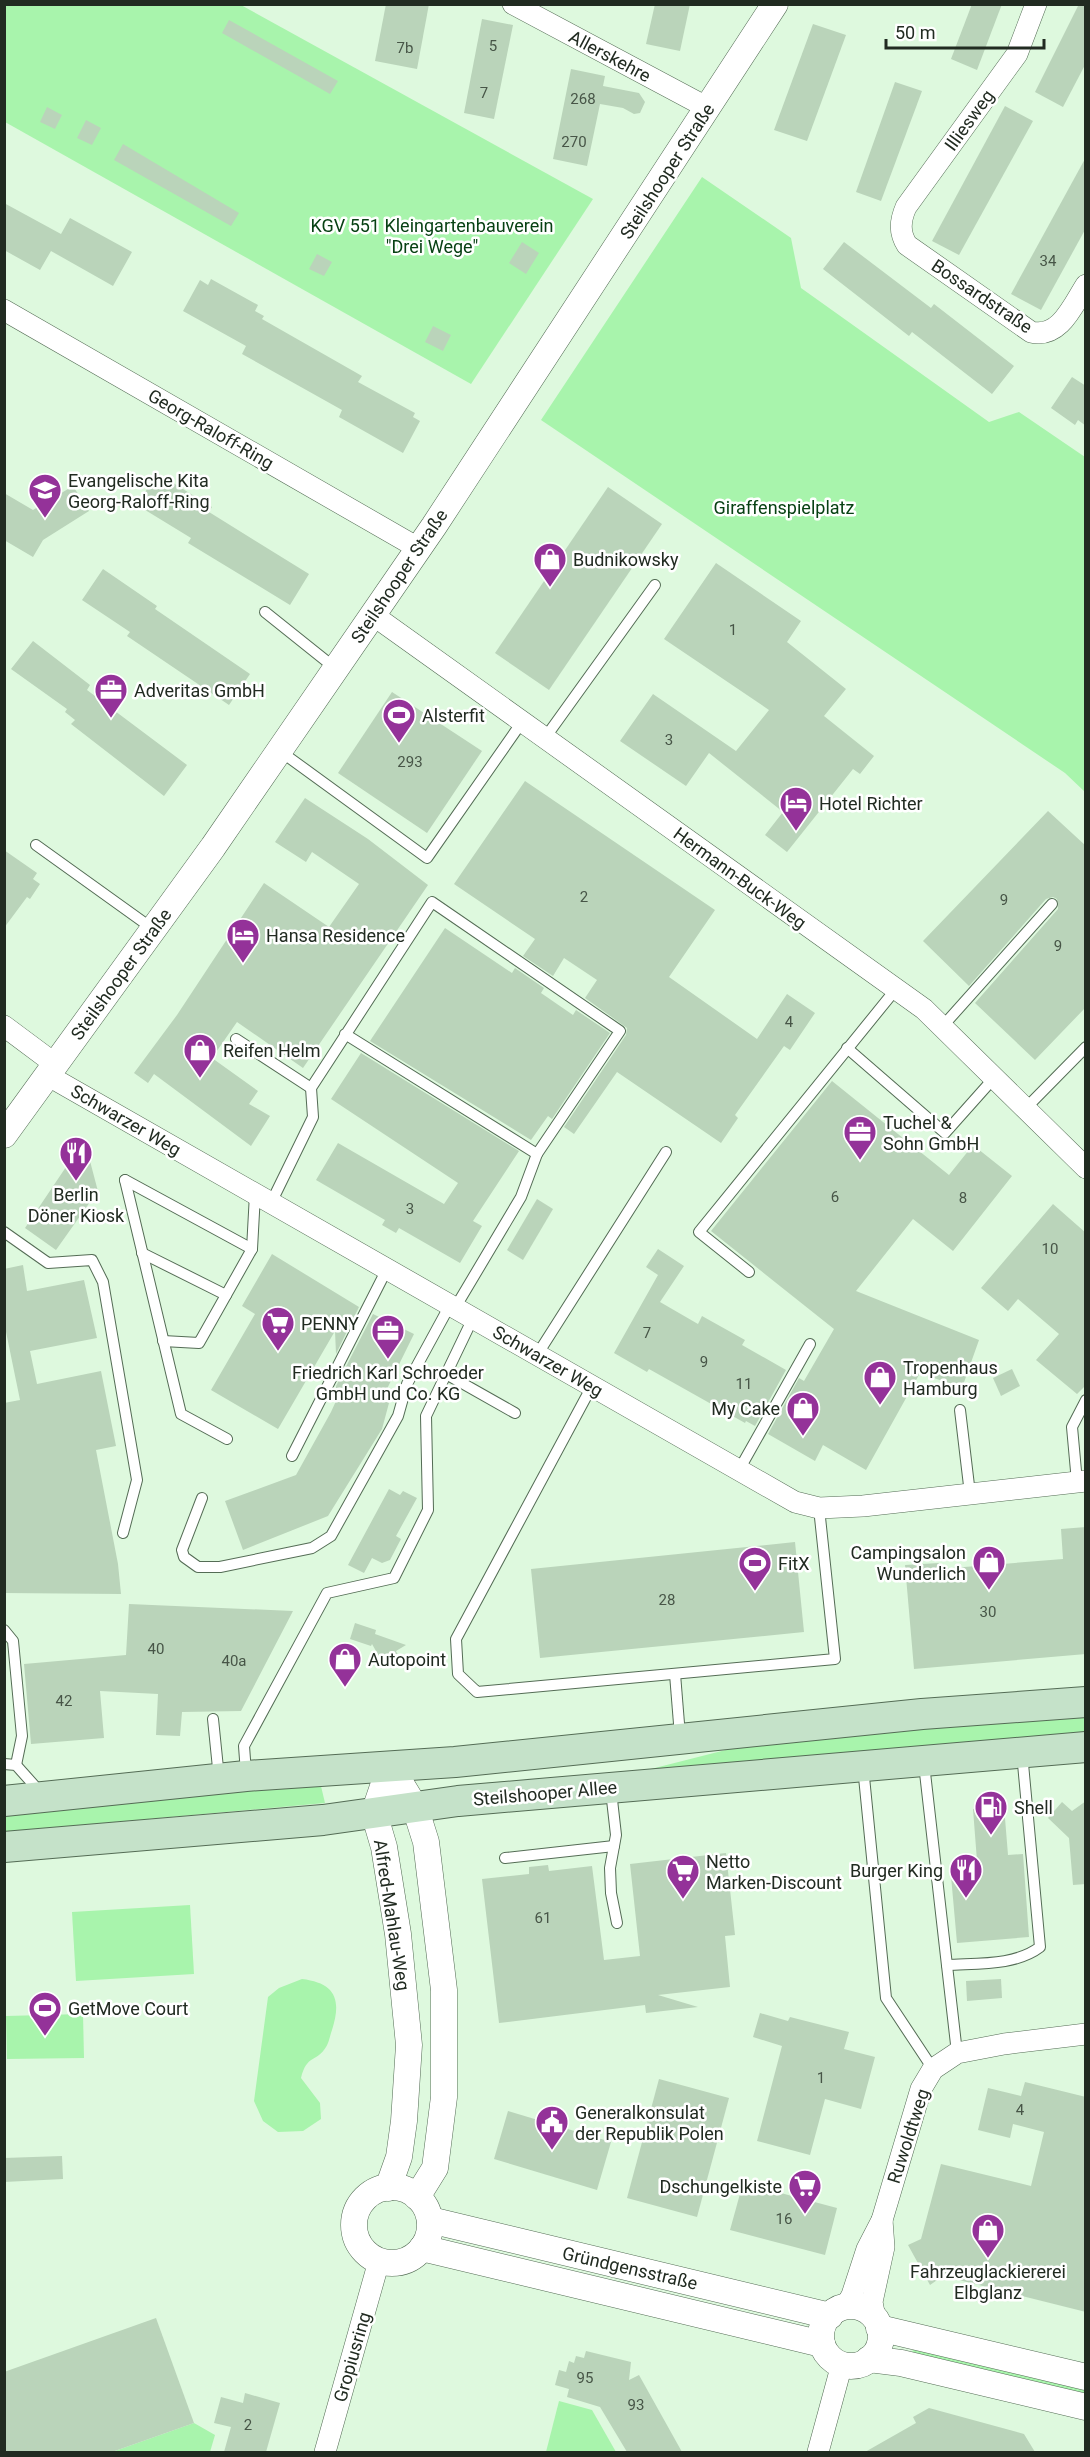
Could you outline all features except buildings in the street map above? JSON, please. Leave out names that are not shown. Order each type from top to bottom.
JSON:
[{"type":"main road","points":[[4,1802],[232,1777],[455,1762],[922,1714],[1086,1702]]},
{"type":"main road","name":"Steilshooper Allee","points":[[4,1847],[374,1813],[610,1788],[1086,1747]]},
{"type":"street","name":"Allerskehre","points":[[513,4],[536,10],[708,108]]},
{"type":"street","name":"Steilshooper Straße","points":[[4,1135],[154,930],[373,615],[775,4]]},
{"type":"street","name":"Illiesweg","points":[[901,232],[902,217],[906,207],[1017,54],[1036,4]]},
{"type":"street","name":"Bossardstraße","points":[[901,232],[907,245],[1031,332],[1045,333],[1060,325],[1086,285]]},
{"type":"street","name":"Georg-Raloff-Ring","points":[[4,310],[418,548]]},
{"type":"street","name":"Hermann-Buck-Weg","points":[[373,615],[924,1009],[1086,1168]]},
{"type":"street","points":[[4,1026],[51,1070]]},
{"type":"street","name":"Schwarzer Weg","points":[[51,1070],[263,1198],[795,1502],[819,1508],[863,1506],[1081,1481]]},
{"type":"street","points":[[390,1766],[415,1807],[430,1860],[444,1990],[446,2040],[444,2097],[435,2168],[417,2197]]},
{"type":"street","points":[[374,1813],[390,1766]]},
{"type":"street","name":"Alfred-Mahlau-Weg","points":[[374,1813],[384,1847],[398,1934],[409,2046],[399,2157],[388,2188]]},
{"type":"street","name":"Ruwoldtweg","points":[[838,2311],[852,2295],[867,2249],[882,2220],[918,2096],[933,2069],[957,2053],[1004,2044],[1086,2034]]},
{"type":"street","points":[[388,2188],[405,2190],[417,2197],[430,2220],[428,2238],[422,2248],[405,2261],[388,2263],[379,2260],[361,2246],[354,2225],[361,2204],[374,2192],[388,2188]]},
{"type":"street","name":"Gründgensstraße","points":[[430,2220],[838,2311],[859,2307],[877,2323],[1086,2377]]},
{"type":"street","name":"Ruwoldtweg","points":[[877,2323],[872,2302],[884,2247],[882,2220]]},
{"type":"street","name":"Gründgensstraße","points":[[422,2248],[822,2344]]},
{"type":"street","name":"Gropiusring","points":[[325,2452],[379,2260]]},
{"type":"street","points":[[838,2311],[823,2324],[822,2344],[830,2357],[842,2364],[853,2365],[869,2359],[901,2363],[1086,2407]]},
{"type":"street","points":[[869,2359],[878,2347],[877,2323]]},
{"type":"street","points":[[818,2452],[842,2364]]},
{"type":"lane","points":[[545,738],[655,585]]},
{"type":"lane","points":[[265,612],[336,668]]},
{"type":"lane","points":[[278,750],[427,858],[522,722]]},
{"type":"lane","points":[[36,845],[154,930]]},
{"type":"lane","points":[[163,1341],[199,1343],[252,1249],[263,1198],[313,1117],[311,1088],[432,902],[620,1031],[537,1154],[521,1197],[459,1311],[406,1384],[398,1416],[339,1526],[322,1544],[220,1567],[198,1567],[184,1557],[182,1551],[202,1498]]},
{"type":"lane","points":[[942,1027],[1052,904]]},
{"type":"lane","points":[[749,1272],[699,1232],[896,989]]},
{"type":"lane","points":[[345,1034],[537,1154]]},
{"type":"lane","points":[[236,1039],[311,1088]]},
{"type":"lane","points":[[1025,1109],[1086,1047]]},
{"type":"lane","points":[[847,1048],[945,1133],[994,1078]]},
{"type":"lane","points":[[537,1355],[666,1152]]},
{"type":"lane","points":[[227,1439],[181,1414],[125,1180],[252,1249]]},
{"type":"lane","points":[[4,1232],[48,1263],[92,1260],[103,1282],[136,1480],[123,1533]]},
{"type":"lane","points":[[142,1253],[226,1295]]},
{"type":"lane","points":[[292,1456],[387,1269]]},
{"type":"lane","points":[[232,1777],[244,1746],[327,1593],[394,1578],[428,1510],[426,1416],[446,1374],[459,1311]]},
{"type":"lane","points":[[739,1470],[810,1344]]},
{"type":"lane","points":[[446,1374],[515,1413]]},
{"type":"lane","points":[[592,1386],[456,1639],[458,1674],[477,1692],[835,1659],[819,1508]]},
{"type":"lane","points":[[1081,1481],[1072,1427],[1077,1412],[1086,1400]]},
{"type":"lane","points":[[960,1410],[969,1494]]},
{"type":"lane","points":[[4,1630],[13,1641],[22,1736],[10,1765],[45,1797]]},
{"type":"lane","points":[[675,1674],[680,1738]]},
{"type":"lane","points":[[213,1719],[232,1777]]},
{"type":"lane","points":[[947,1965],[1012,1960],[1030,1955],[1040,1947],[1022,1753]]},
{"type":"lane","points":[[924,1761],[957,2053]]},
{"type":"lane","points":[[862,1767],[886,1998],[933,2069]]},
{"type":"lane","points":[[610,1788],[615,1835],[610,1876],[616,1923]]},
{"type":"lane","points":[[505,1858],[614,1846]]},
{"type":"green space","name":"KGV 551 Kleingartenbauverein \"Drei Wege\"","points":[[5,5],[241,5],[593,199],[471,384],[5,122]]},
{"type":"green space","name":"Giraffenspielplatz","points":[[702,177],[791,238],[801,288],[989,422],[1019,412],[1085,457],[1085,792],[1065,773],[541,420]]},
{"type":"green space","points":[[1085,1717],[1085,1734],[474,1792],[473,1784],[647,1770],[761,1741]]},
{"type":"green space","points":[[320,1782],[325,1803],[5,1832],[5,1815]]},
{"type":"green space","points":[[190,1905],[194,1974],[76,1981],[72,1912]]},
{"type":"green space","points":[[302,1979],[322,1984],[329,1989],[336,2001],[335,2019],[327,2045],[306,2065],[301,2078],[320,2103],[321,2119],[303,2131],[278,2132],[263,2121],[254,2101],[268,1997],[279,1988]]},
{"type":"green space","name":"GetMove Court","points":[[83,2014],[84,2058],[7,2059],[6,2016]]},
{"type":"green space","points":[[914,2343],[1085,2386],[1085,2401],[911,2359]]},
{"type":"green space","points":[[559,2401],[592,2410],[616,2452],[546,2452]]},
{"type":"green space","points":[[194,2423],[215,2435],[210,2452],[112,2452]]},
{"type":"place","name":"Evangelische Kita Georg-Raloff-Ring","points":[[45,519]]},
{"type":"place","name":"Budnikowsky","points":[[550,588]]},
{"type":"place","name":"Adveritas GmbH","points":[[111,719]]},
{"type":"place","name":"Alsterfit","points":[[399,744]]},
{"type":"place","name":"Hotel Richter","points":[[796,832]]},
{"type":"place","name":"Hansa Residence","points":[[243,964]]},
{"type":"place","name":"Reifen Helm","points":[[200,1079]]},
{"type":"place","name":"Tuchel & Sohn GmbH","points":[[860,1161]]},
{"type":"place","name":"Berlin Döner Kiosk","points":[[76,1182]]},
{"type":"place","name":"PENNY","points":[[278,1352]]},
{"type":"place","name":"Friedrich Karl Schroeder GmbH und Co. KG","points":[[388,1360]]},
{"type":"place","name":"Tropenhaus Hamburg","points":[[880,1406]]},
{"type":"place","name":"My Cake","points":[[803,1437]]},
{"type":"place","name":"Campingsalon Wunderlich","points":[[989,1591]]},
{"type":"place","name":"FitX","points":[[755,1592]]},
{"type":"place","name":"Autopoint","points":[[345,1688]]},
{"type":"place","name":"Shell","points":[[991,1836]]},
{"type":"place","name":"Burger King","points":[[966,1899]]},
{"type":"place","name":"Netto Marken-Discount","points":[[683,1900]]},
{"type":"place","name":"GetMove Court","points":[[45,2037]]},
{"type":"place","name":"Generalkonsulat der Republik Polen","points":[[552,2151]]},
{"type":"place","name":"Dschungelkiste","points":[[805,2215]]},
{"type":"place","name":"Fahrzeuglackiererei Elbglanz","points":[[988,2259]]}]
